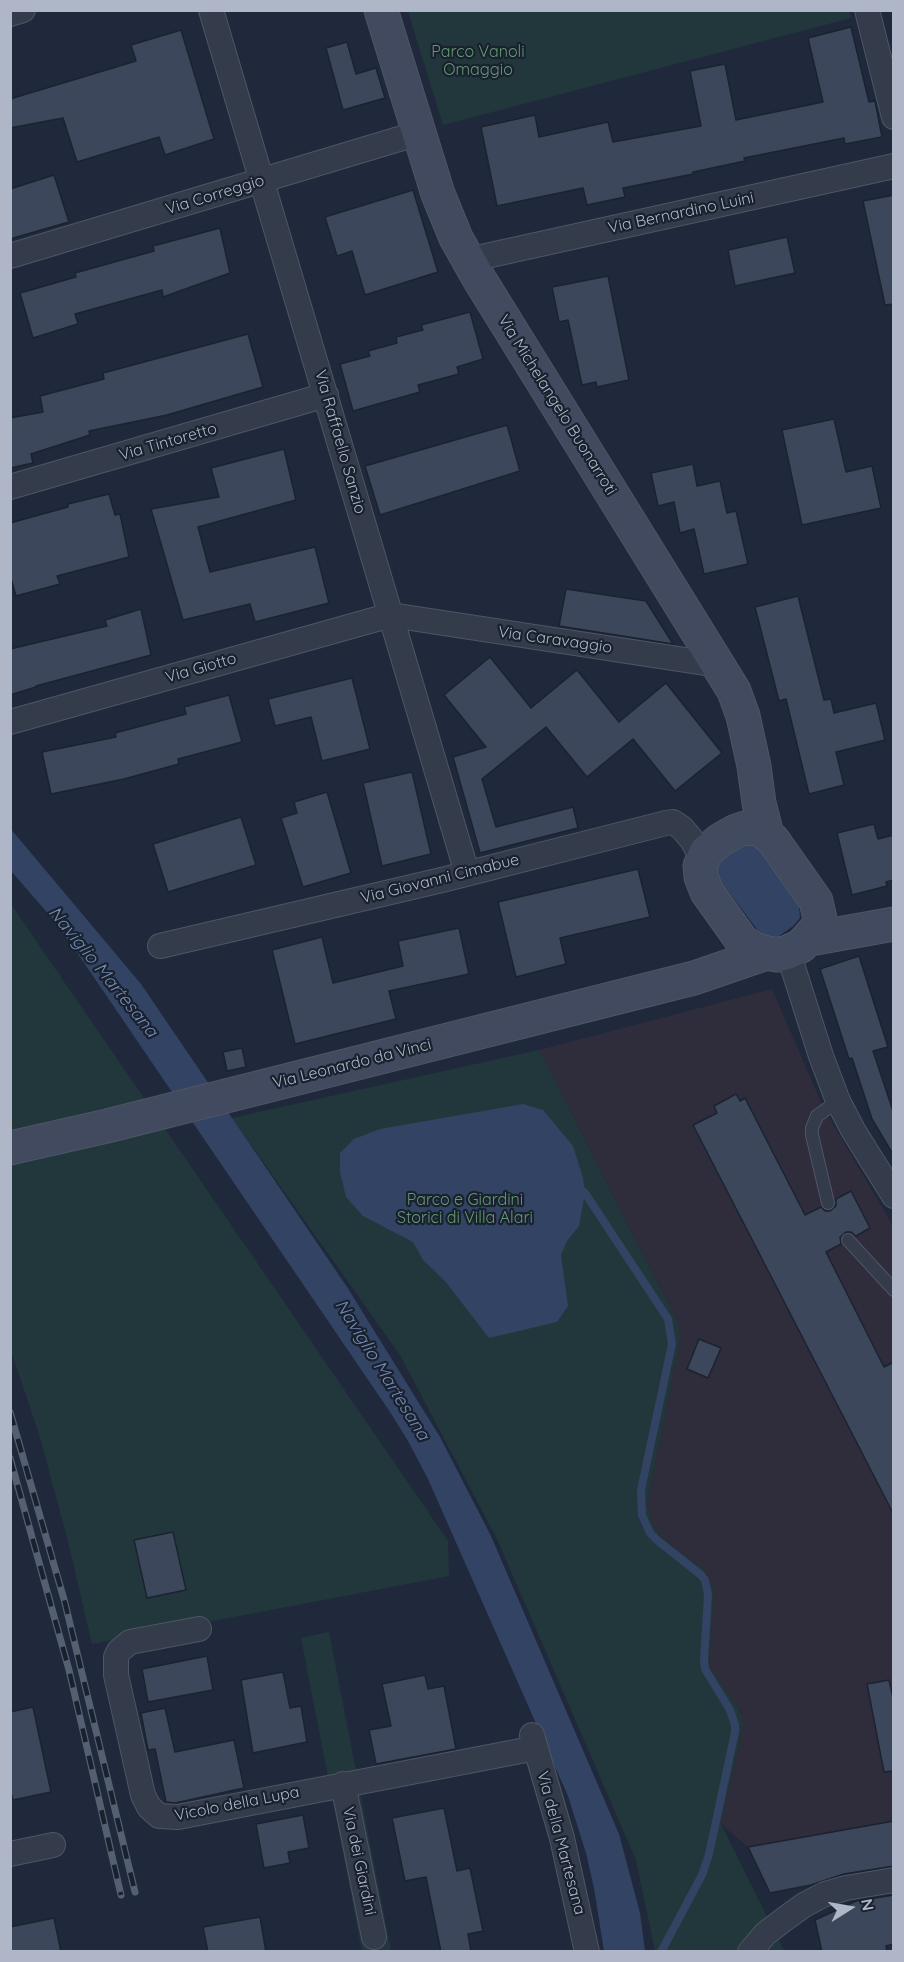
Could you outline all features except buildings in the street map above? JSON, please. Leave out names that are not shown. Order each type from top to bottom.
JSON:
[{"type":"street","points":[[10,14],[23,10]]},
{"type":"street","name":"Via Raffaello Sanzio","points":[[211,10],[467,873]]},
{"type":"street","name":"Via Michelangelo Buonarroti","points":[[381,10],[444,211],[468,260],[739,701],[752,756],[756,786],[752,802],[754,832]]},
{"type":"street","points":[[867,10],[894,117]]},
{"type":"street","name":"Via Correggio","points":[[10,256],[419,133]]},
{"type":"street","name":"Via Bernardino Luini","points":[[468,260],[894,166]]},
{"type":"street","name":"Via Tintoretto","points":[[10,487],[326,395]]},
{"type":"street","name":"Via Caravaggio","points":[[391,615],[718,665]]},
{"type":"street","name":"Via Giotto","points":[[10,722],[391,615]]},
{"type":"street","name":"Via Giovanni Cimabue","points":[[160,946],[673,822],[682,828],[692,840],[702,858]]},
{"type":"street","points":[[796,939],[748,946],[732,930],[707,892],[699,871],[702,858],[715,844],[754,832],[773,840],[814,895],[796,939],[821,1056],[838,1101],[853,1130],[894,1196]]},
{"type":"street","name":"Via Leonardo da Vinci","points":[[10,1148],[107,1126],[694,978],[796,939],[890,925]]},
{"type":"street","points":[[694,978],[723,945],[732,930]]},
{"type":"street","name":"Vicolo della Lupa","points":[[199,1629],[130,1642],[119,1651],[116,1658],[116,1675],[141,1788],[153,1813],[166,1818],[343,1784],[534,1741]]},
{"type":"street","name":"Via della Martesana","points":[[534,1741],[562,1838],[587,1952]]},
{"type":"street","name":"Via dei Giardini","points":[[343,1784],[374,1937]]},
{"type":"street","points":[[10,1854],[53,1845]]},
{"type":"street","points":[[750,1952],[765,1934],[804,1905],[825,1894],[894,1880]]},
{"type":"lane","points":[[828,1203],[812,1128],[816,1116],[838,1101]]},
{"type":"lane","points":[[848,1240],[894,1290]]},
{"type":"shaded area","points":[[772,989],[824,1109],[893,1226],[893,1821],[748,1847],[721,1824],[743,1726],[741,1712],[711,1669],[709,1661],[714,1597],[703,1569],[660,1536],[652,1524],[647,1504],[681,1335],[678,1323],[539,1050]]},
{"type":"green space","name":"Parco Vanoli Omaggio","points":[[849,10],[851,18],[443,125],[408,11]]},
{"type":"green space","points":[[10,903],[448,1541],[449,1576],[92,1644],[68,1541],[40,1437],[11,1351]]},
{"type":"green space","name":"Parco e Giardini Storici di Villa Alari","points":[[539,1050],[678,1323],[681,1335],[647,1504],[652,1524],[660,1536],[703,1569],[712,1586],[714,1597],[709,1661],[711,1669],[738,1707],[743,1719],[721,1824],[784,1951],[655,1951],[636,1860],[497,1539],[400,1355],[232,1118]]},
{"type":"green space","points":[[329,1632],[391,1951],[362,1951],[301,1638]]},
{"type":"water","name":"Naviglio Martesana","points":[[10,828],[141,984],[347,1287],[440,1437],[491,1536],[619,1834],[640,1913],[645,1951],[604,1951],[586,1853],[568,1796],[428,1479],[408,1441],[78,954],[52,918],[11,871]]},
{"type":"water","points":[[750,842],[759,849],[799,906],[800,918],[775,939],[762,936],[719,879],[716,871],[719,858]]},
{"type":"water","points":[[523,1104],[543,1110],[573,1146],[585,1193],[579,1226],[567,1241],[561,1255],[568,1306],[557,1322],[489,1338],[445,1281],[423,1260],[413,1242],[363,1216],[346,1197],[340,1172],[340,1153],[354,1139],[380,1129]]},
{"type":"waterway","points":[[577,1187],[585,1193],[668,1319],[672,1344],[641,1490],[642,1515],[650,1533],[705,1580],[708,1594],[705,1669],[730,1710],[735,1725],[709,1854],[702,1875],[661,1952]]},
{"type":"railway","points":[[10,1412],[65,1603],[135,1892]]},
{"type":"railway","points":[[10,1458],[69,1670],[121,1895]]}]
